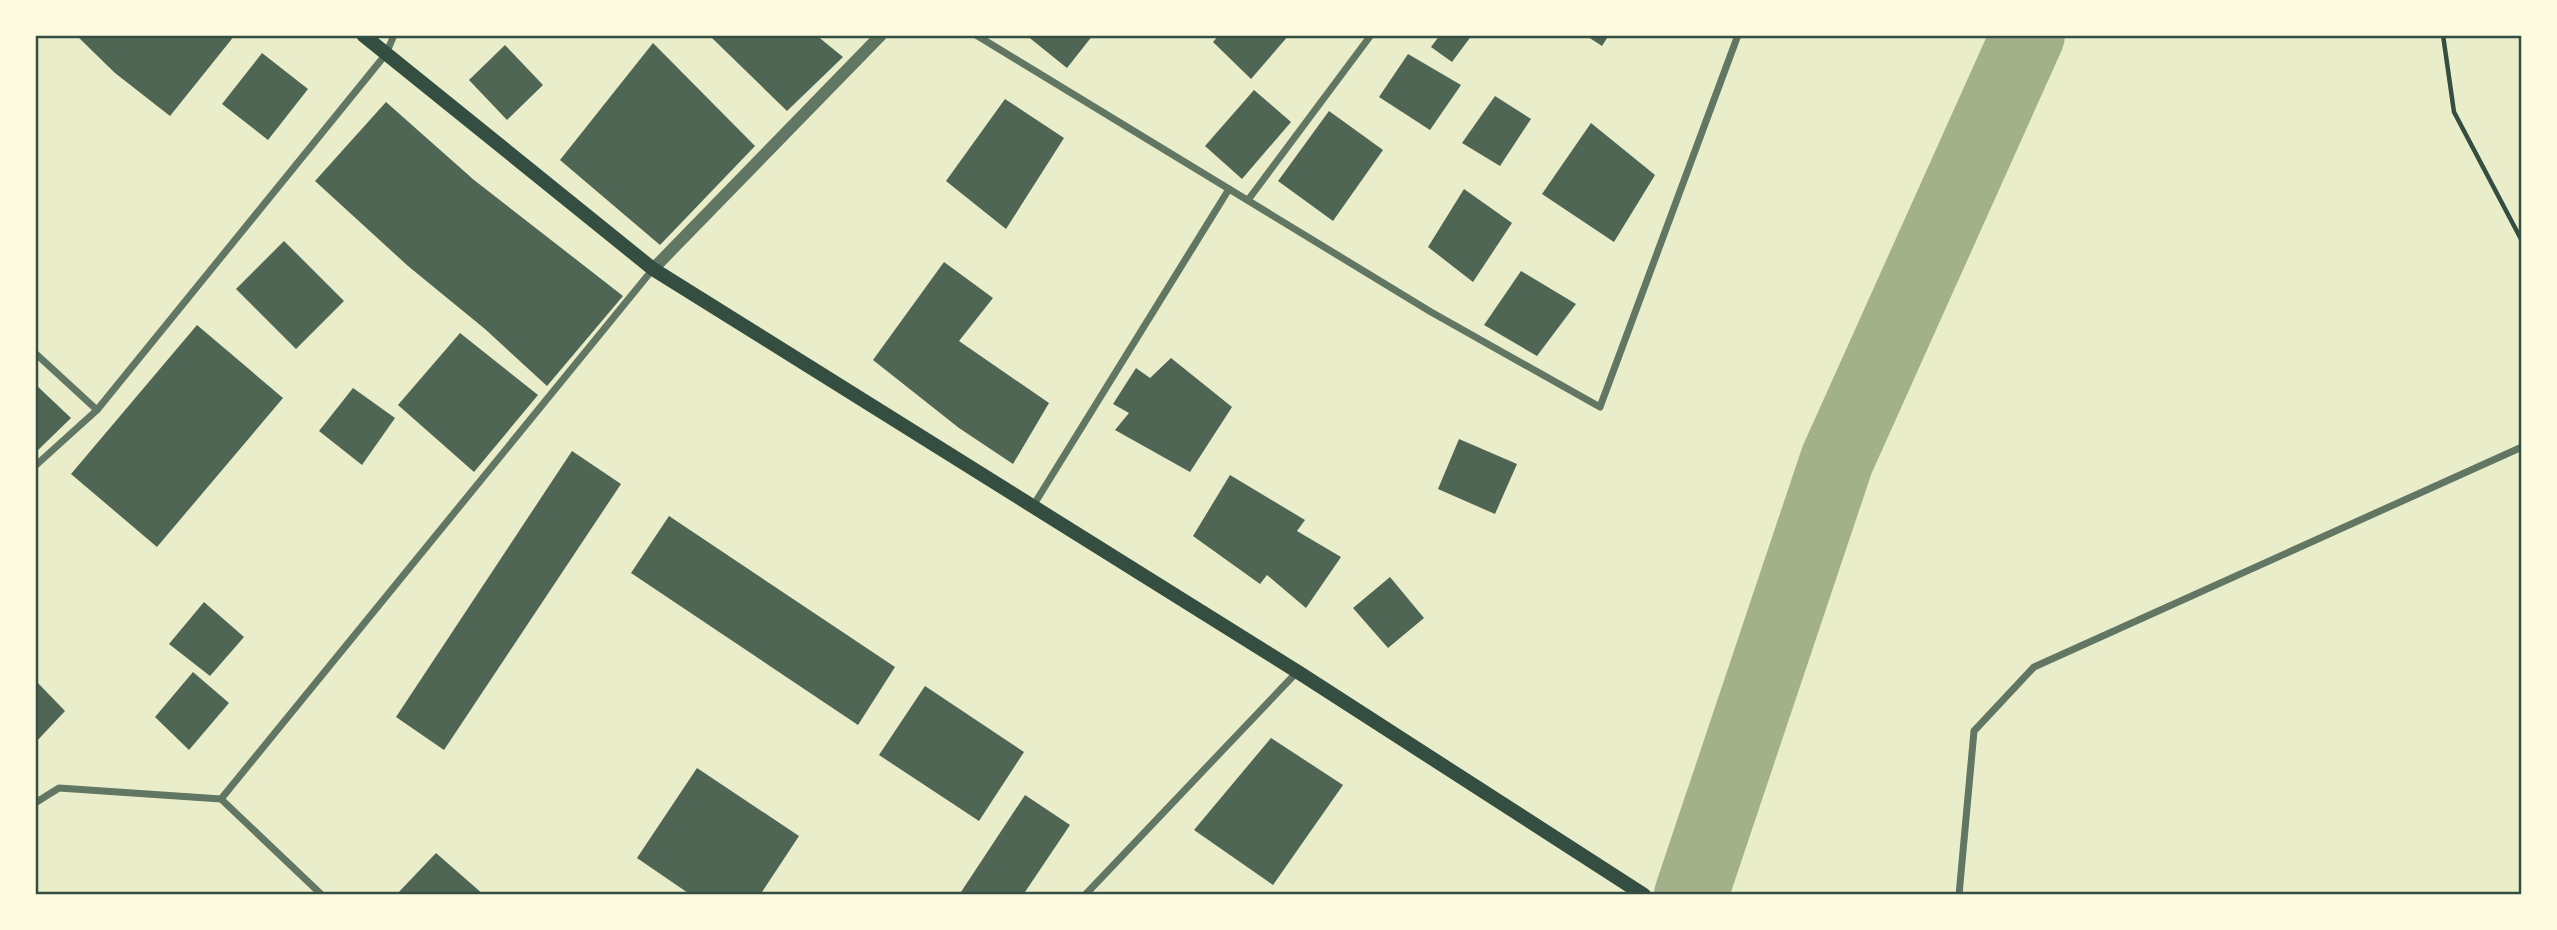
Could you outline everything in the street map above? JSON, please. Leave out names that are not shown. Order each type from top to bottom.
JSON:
[{"type":"main road","points":[[363,35],[653,269],[1298,671],[1643,895]]},
{"type":"street","points":[[35,466],[97,410],[386,54],[394,35]]},
{"type":"street","points":[[221,799],[653,269],[881,35]]},
{"type":"street","points":[[976,35],[1431,312],[1600,407],[1738,35]]},
{"type":"street","points":[[1248,200],[1371,35]]},
{"type":"street","points":[[1032,506],[1229,189]]},
{"type":"street","points":[[35,353],[97,410]]},
{"type":"street","points":[[1959,895],[1974,731],[2034,667],[2522,447]]},
{"type":"street","points":[[1085,895],[1298,671]]},
{"type":"street","points":[[35,803],[59,788],[221,799],[322,895]]},
{"type":"path","points":[[2443,35],[2454,112],[2522,241]]},
{"type":"building","points":[[76,35],[235,35],[170,116],[115,73]]},
{"type":"building","points":[[715,35],[816,35],[843,57],[787,111],[712,38]]},
{"type":"building","points":[[1026,35],[1093,35],[1067,68]]},
{"type":"building","points":[[1219,35],[1289,35],[1251,79],[1213,42]]},
{"type":"building","points":[[1440,35],[1472,35],[1452,62],[1431,47]]},
{"type":"building","points":[[1585,35],[1609,35],[1602,46]]},
{"type":"building","points":[[653,43],[755,146],[660,245],[560,160]]},
{"type":"building","points":[[505,45],[543,85],[507,120],[469,80]]},
{"type":"building","points":[[262,53],[308,89],[268,140],[222,104]]},
{"type":"building","points":[[1408,54],[1461,85],[1430,130],[1379,97]]},
{"type":"building","points":[[1254,90],[1291,122],[1242,179],[1205,146]]},
{"type":"building","points":[[1495,96],[1531,119],[1500,166],[1462,143]]},
{"type":"building","points":[[1005,99],[1064,138],[1006,229],[946,181]]},
{"type":"building","points":[[386,102],[474,180],[623,296],[547,386],[485,329],[408,266],[315,181]]},
{"type":"building","points":[[1329,111],[1383,150],[1333,221],[1278,181]]},
{"type":"building","points":[[1591,123],[1655,175],[1614,242],[1542,194]]},
{"type":"building","points":[[1464,189],[1512,223],[1473,282],[1428,247]]},
{"type":"building","points":[[284,241],[344,301],[296,349],[236,289]]},
{"type":"building","points":[[944,262],[993,298],[959,341],[1049,403],[1013,464],[959,428],[873,360]]},
{"type":"building","points":[[1521,271],[1576,304],[1537,356],[1484,325]]},
{"type":"building","points":[[197,325],[283,398],[157,547],[71,474]]},
{"type":"building","points":[[460,333],[538,395],[474,472],[398,405]]},
{"type":"building","points":[[1171,358],[1232,407],[1190,472],[1115,430],[1129,413],[1113,404],[1136,368],[1150,378]]},
{"type":"building","points":[[35,384],[71,418],[35,453]]},
{"type":"building","points":[[353,388],[395,418],[362,465],[319,431]]},
{"type":"building","points":[[1459,439],[1517,464],[1495,514],[1438,489]]},
{"type":"building","points":[[572,451],[621,484],[444,750],[396,717]]},
{"type":"building","points":[[1230,475],[1305,520],[1297,531],[1341,557],[1306,608],[1267,575],[1260,584],[1193,536]]},
{"type":"building","points":[[669,516],[895,667],[858,725],[631,573]]},
{"type":"building","points":[[1390,577],[1424,618],[1388,648],[1353,608]]},
{"type":"building","points":[[204,602],[244,637],[210,676],[169,644]]},
{"type":"building","points":[[193,672],[229,703],[189,750],[155,717]]},
{"type":"building","points":[[35,680],[65,711],[35,743]]},
{"type":"building","points":[[925,686],[1024,752],[979,821],[879,755]]},
{"type":"building","points":[[1271,738],[1343,785],[1273,885],[1194,830]]},
{"type":"building","points":[[697,768],[799,836],[760,895],[691,895],[637,858]]},
{"type":"building","points":[[1025,795],[1070,825],[1023,895],[959,895]]},
{"type":"building","points":[[436,853],[484,895],[396,895]]},
{"type":"waterway","points":[[1691,895],[1837,460],[2028,35]]}]
